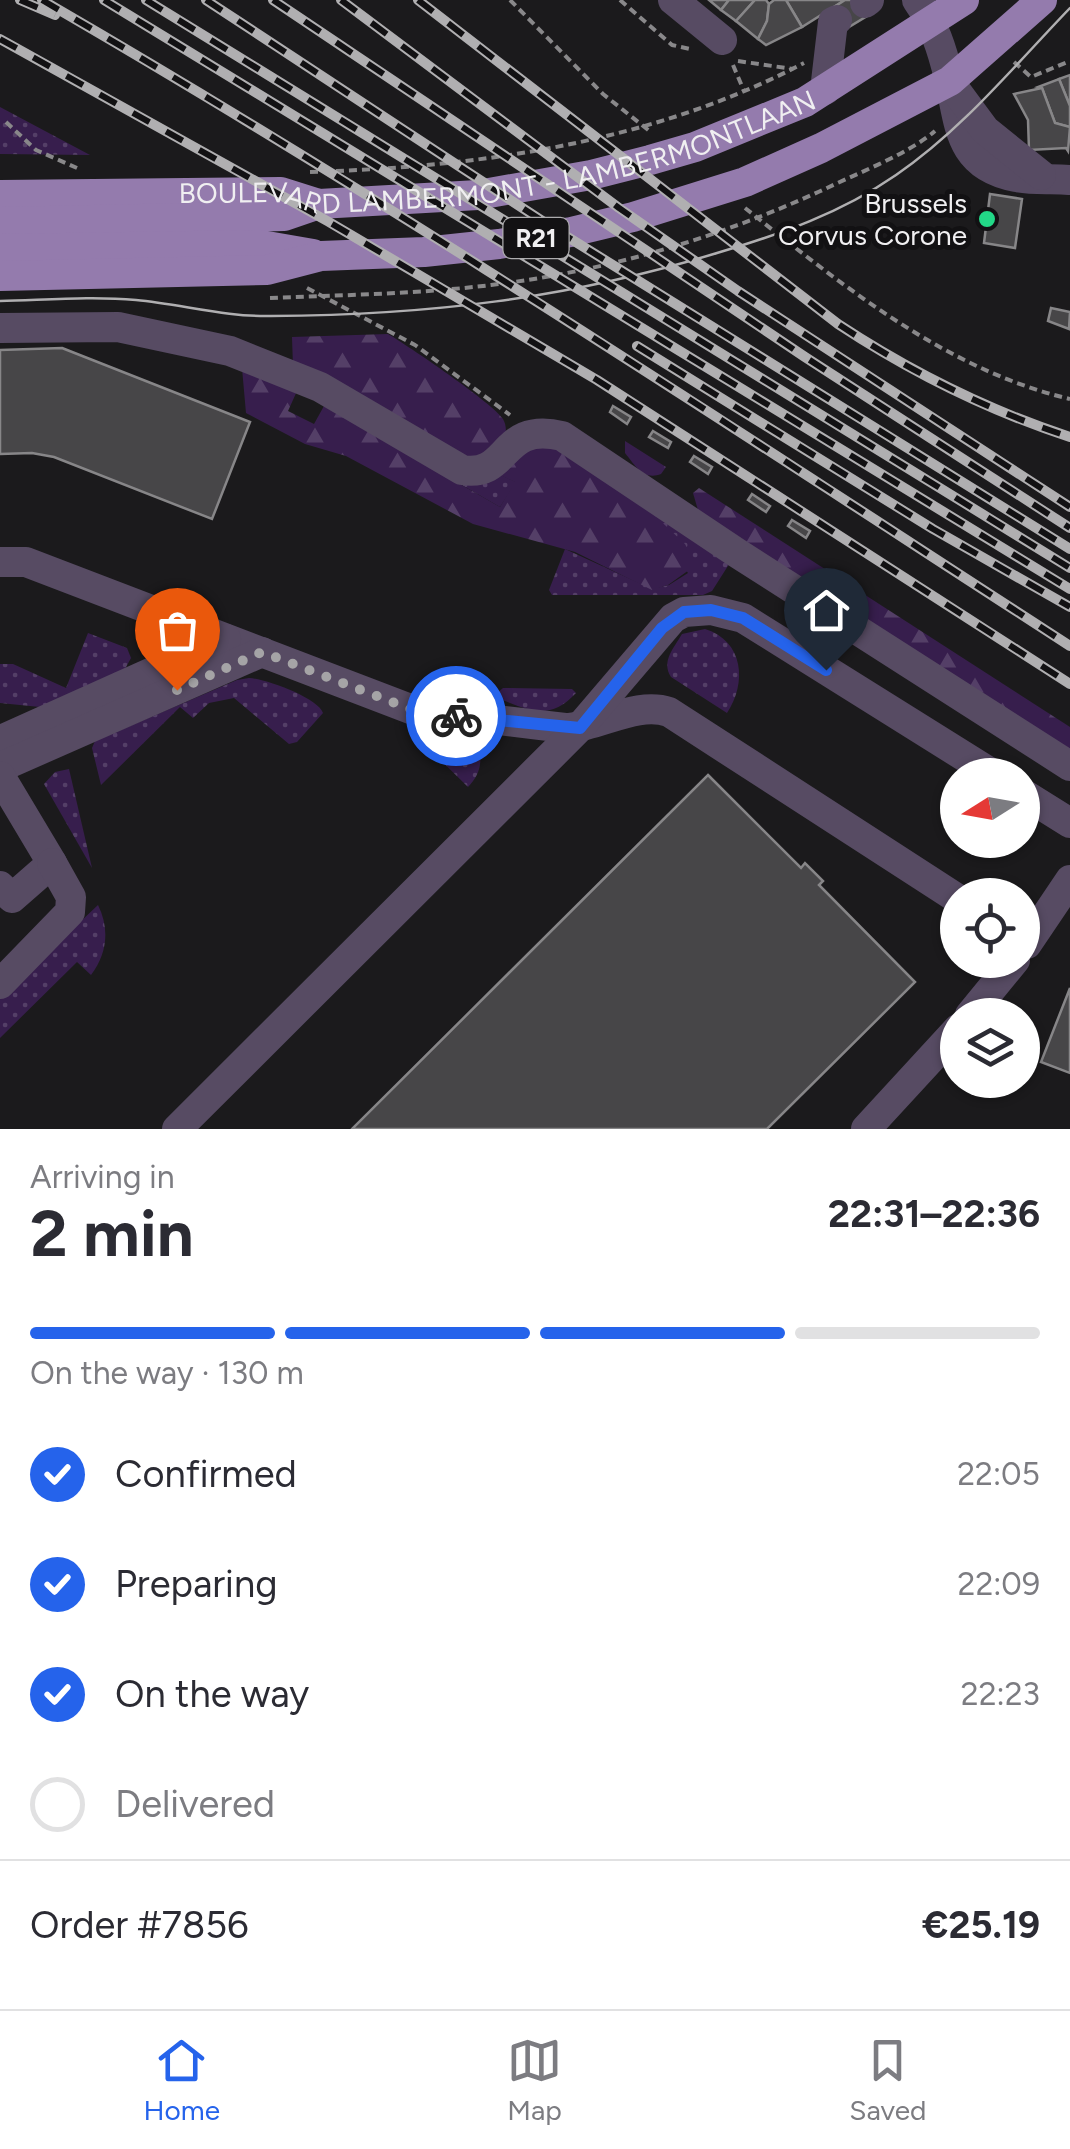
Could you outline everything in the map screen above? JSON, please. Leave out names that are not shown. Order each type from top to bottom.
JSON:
[{"type":"main road","name":"BOULEVARD LAMBERMONT - LAMBERMONTLAAN","points":[[0,195],[281,192],[319,204],[411,200],[514,189],[592,175],[696,147],[756,124],[825,90],[925,11],[964,0]]},
{"type":"main road","name":"BOULEVARD LAMBERMONT - LAMBERMONTLAAN","points":[[0,276],[267,270],[320,256],[424,252],[571,232],[741,192],[950,81],[1042,0]]},
{"type":"main road","name":"R21","points":[[0,222],[284,216],[319,204]]},
{"type":"main road","name":"R21","points":[[0,249],[261,245],[320,256]]},
{"type":"street","points":[[673,0],[722,40]]},
{"type":"street","points":[[925,11],[950,81],[954,115],[969,150],[988,166],[1016,178],[1057,178]]},
{"type":"street","points":[[825,90],[832,22],[838,20]]},
{"type":"street","points":[[950,81],[985,130],[1057,178]]},
{"type":"street","points":[[0,328],[118,327],[230,350],[320,386],[471,472],[490,466],[526,434],[562,436],[1070,766]]},
{"type":"street","points":[[0,562],[26,562],[413,710],[580,728],[644,710],[669,712],[940,886]]},
{"type":"street","points":[[177,1129],[580,728],[672,618],[684,612],[711,610],[743,618],[967,758]]},
{"type":"street","points":[[1,759],[226,639]]},
{"type":"street","points":[[1,759],[262,652]]},
{"type":"street","points":[[0,984],[70,912],[71,898],[1,759]]},
{"type":"street","points":[[1040,804],[1070,823]]},
{"type":"street","points":[[4,897],[52,863]]},
{"type":"street","points":[[1040,922],[1070,880]]},
{"type":"street","points":[[983,998],[999,978]]},
{"type":"street","points":[[866,1129],[940,1049]]},
{"type":"path","points":[[510,0],[602,94],[662,142]]},
{"type":"path","points":[[620,0],[672,45]]},
{"type":"path","points":[[1010,58],[1032,77],[1070,61]]},
{"type":"path","points":[[734,69],[744,91]]},
{"type":"path","points":[[307,172],[395,168],[528,154],[660,122],[793,69]]},
{"type":"path","points":[[254,298],[428,292],[540,278],[645,255],[782,208],[928,137],[954,115]]},
{"type":"path","points":[[741,192],[842,286],[940,346],[996,374],[1070,399]]},
{"type":"path","points":[[459,379],[505,409],[526,434]]},
{"type":"green space","points":[[0,107],[90,155],[0,154]]},
{"type":"green space","points":[[388,334],[496,411],[505,424],[505,442],[470,464],[293,366],[292,337]]},
{"type":"green space","points":[[242,368],[297,391],[288,411],[314,424],[324,406],[500,507],[515,482],[496,473],[538,440],[612,475],[685,544],[696,565],[668,585],[652,590],[575,552],[473,524],[346,456],[305,444],[246,413]]},
{"type":"green space","points":[[297,390],[496,473],[516,482],[500,507]]},
{"type":"green space","points":[[625,441],[666,467],[661,474],[640,471],[625,453]]},
{"type":"green space","points":[[699,488],[1070,727],[1070,756],[698,510],[693,493]]},
{"type":"green space","points":[[636,498],[733,558],[712,591],[703,595],[552,595],[549,590],[565,549],[652,589],[669,585],[688,573]]},
{"type":"green space","points":[[705,629],[728,643],[738,664],[737,689],[727,713],[671,677],[668,671],[670,655],[682,634]]},
{"type":"green space","points":[[88,633],[127,648],[131,658],[125,669],[40,707],[0,703],[0,664],[13,664],[66,688]]},
{"type":"green space","points":[[249,678],[302,696],[323,713],[297,742],[289,744],[234,698],[209,703],[193,718],[180,707],[101,785],[92,748],[95,741]]},
{"type":"green space","points":[[503,688],[572,689],[576,693],[558,707],[540,711],[500,699],[497,693]]},
{"type":"green space","points":[[435,725],[464,729],[476,742],[480,765],[468,787],[417,737]]},
{"type":"green space","points":[[69,769],[92,868],[44,784],[55,772]]},
{"type":"green space","points":[[98,905],[105,941],[101,959],[91,975],[77,962],[0,1038],[0,998]]},
{"type":"building","points":[[709,0],[729,0],[721,10]]},
{"type":"building","points":[[729,0],[755,0],[736,21],[721,10]]},
{"type":"building","points":[[755,0],[766,0],[769,4],[767,21],[758,39],[736,21]]},
{"type":"building","points":[[786,0],[845,0],[802,27]]},
{"type":"building","points":[[786,0],[802,27],[766,45],[758,39],[767,21],[769,4]]},
{"type":"building","points":[[845,0],[864,0],[872,13],[844,30],[831,9]]},
{"type":"building","points":[[1070,75],[1070,106],[1059,79]]},
{"type":"building","points":[[1059,79],[1070,106],[1070,127],[1055,123],[1042,88],[1038,87]]},
{"type":"building","points":[[1042,88],[1055,123],[1070,127],[1068,151],[1029,150],[1028,120],[1014,94]]},
{"type":"building","points":[[990,194],[1022,199],[1015,248],[984,243]]},
{"type":"building","points":[[1051,308],[1070,312],[1069,329],[1048,321]]},
{"type":"building","points":[[62,348],[250,422],[212,519],[54,457],[0,454],[0,350]]},
{"type":"building","points":[[613,406],[631,417],[627,424],[610,412]]},
{"type":"building","points":[[653,431],[671,442],[668,448],[649,437]]},
{"type":"building","points":[[694,456],[712,467],[708,474],[690,462]]},
{"type":"building","points":[[752,494],[770,506],[766,512],[748,500]]},
{"type":"building","points":[[792,520],[810,531],[806,538],[788,526]]},
{"type":"building","points":[[708,775],[801,868],[805,863],[823,881],[819,885],[915,982],[767,1129],[352,1129]]},
{"type":"building","points":[[1070,988],[1070,1073],[1041,1062]]},
{"type":"tram line","points":[[0,301],[119,299],[254,316],[329,315],[496,301],[661,269],[787,230],[832,211],[896,175],[966,117],[1070,8]]},
{"type":"railway","points":[[20,0],[55,15]]},
{"type":"railway","points":[[42,0],[432,236],[1070,646]]},
{"type":"railway","points":[[104,0],[1070,589]]},
{"type":"railway","points":[[146,0],[1070,568]]},
{"type":"railway","points":[[206,0],[550,226],[1070,549]]},
{"type":"railway","points":[[273,0],[805,357],[1070,528]]},
{"type":"railway","points":[[341,0],[619,208],[738,291],[1070,507]]},
{"type":"railway","points":[[418,0],[838,324],[950,388],[1070,437]]},
{"type":"railway","points":[[0,39],[329,222],[597,380],[1070,684]]},
{"type":"railway","points":[[637,346],[933,529],[1070,607]]},
{"type":"way so far","points":[[177,690],[262,652],[413,710],[456,716]]},
{"type":"place","name":"Brussels Corvus Corone","points":[[987,219]]},
{"type":"route","points":[[456,716],[580,728],[662,628],[684,612],[711,610],[743,618],[826,670]]}]
